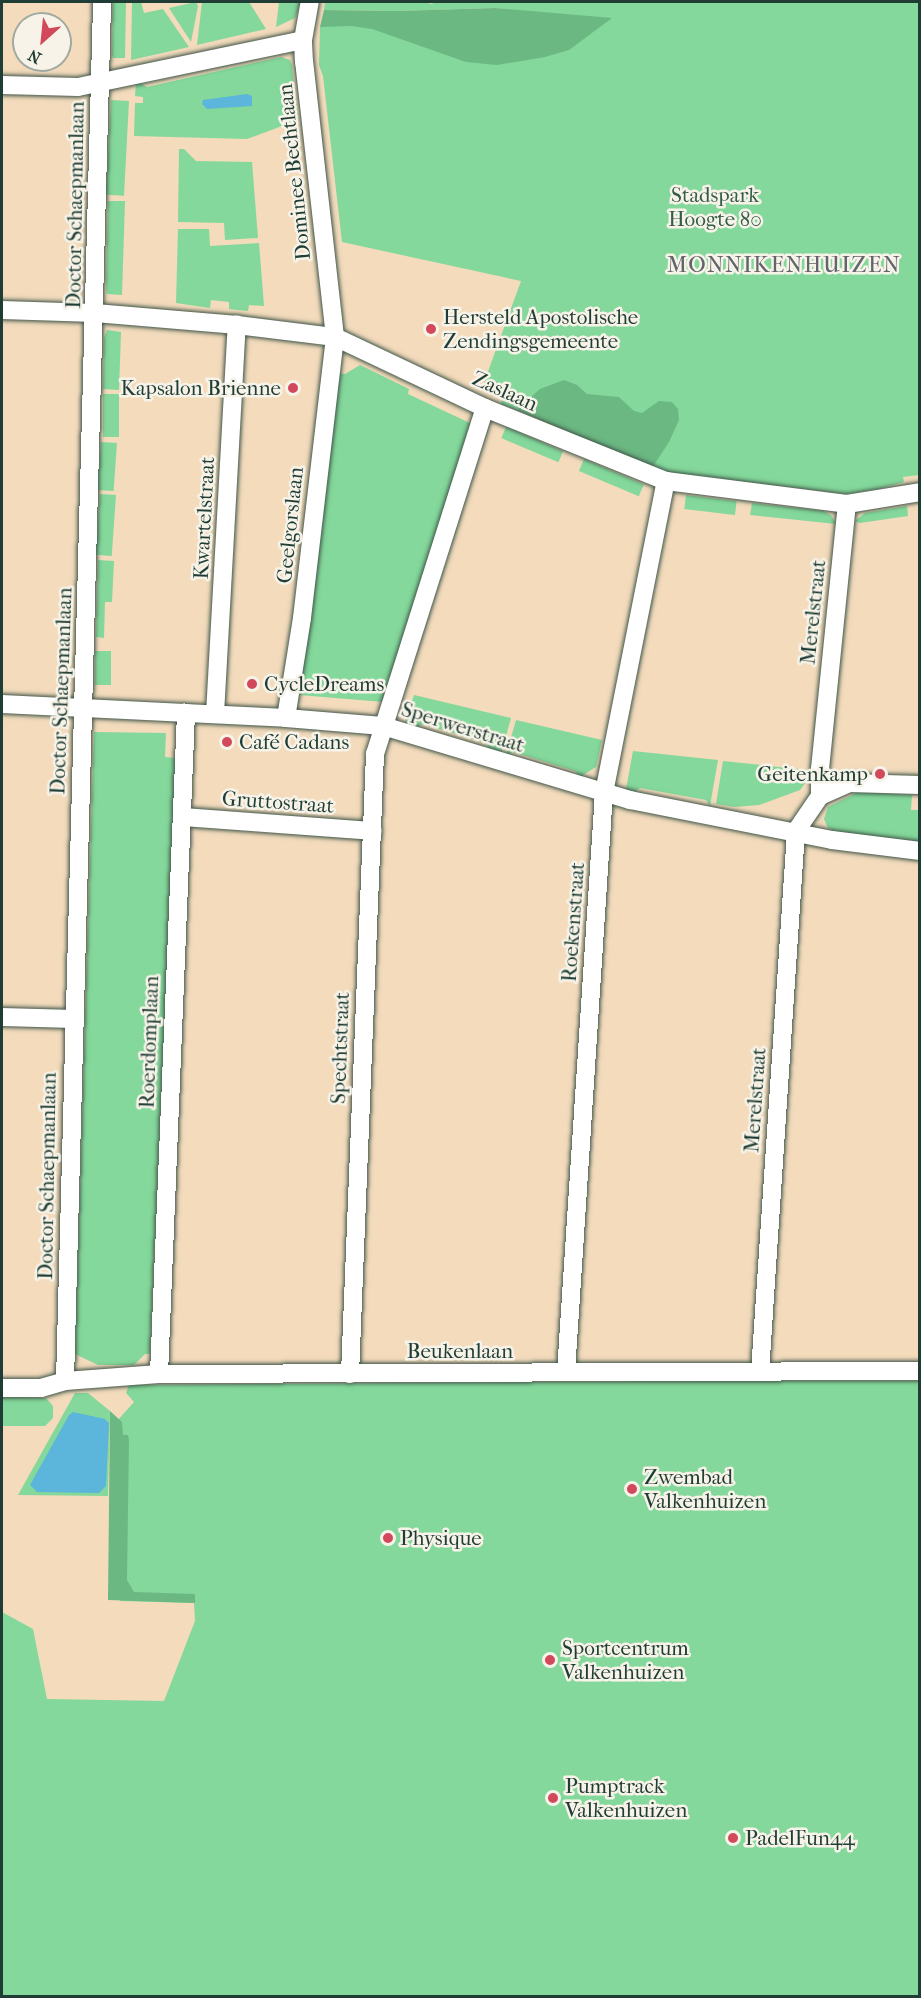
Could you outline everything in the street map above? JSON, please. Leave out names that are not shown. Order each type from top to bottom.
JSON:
[{"type":"street","name":"Doctor Schaepmanlaan","points":[[65,1381],[102,2]]},
{"type":"street","name":"Dominee Bechtlaan","points":[[310,2],[303,40],[335,337]]},
{"type":"street","points":[[2,85],[78,87],[303,40]]},
{"type":"street","name":"Zaslaan","points":[[2,310],[95,313],[237,325],[335,337],[485,408],[666,481],[847,504],[920,492]]},
{"type":"street","name":"Kwartelstraat","points":[[215,714],[237,325]]},
{"type":"street","name":"Geelgorslaan","points":[[286,718],[304,607],[335,337]]},
{"type":"street","points":[[383,726],[485,408]]},
{"type":"street","name":"Roekenstraat","points":[[566,1372],[604,793],[666,481]]},
{"type":"street","name":"Merelstraat","points":[[820,796],[820,769],[847,504]]},
{"type":"street","name":"Sperwerstraat","points":[[2,704],[286,718],[383,726],[604,793],[832,840],[920,851]]},
{"type":"street","name":"Roerdomplaan","points":[[159,1374],[186,713]]},
{"type":"street","name":"Spechtstraat","points":[[350,1374],[375,754],[383,726]]},
{"type":"street","points":[[796,831],[820,796],[849,783],[878,782],[920,785]]},
{"type":"street","name":"Gruttostraat","points":[[182,818],[372,831]]},
{"type":"street","name":"Merelstraat","points":[[760,1372],[796,831]]},
{"type":"street","points":[[2,1017],[74,1019]]},
{"type":"street","name":"Beukenlaan","points":[[2,1388],[41,1388],[65,1381],[159,1374],[920,1371]]},
{"type":"green space","points":[[113,2],[126,2],[125,58],[113,58],[112,55]]},
{"type":"green space","points":[[132,2],[141,2],[144,13],[163,9],[189,47],[131,60]]},
{"type":"green space","points":[[196,2],[198,6],[191,42],[169,8]]},
{"type":"green space","points":[[202,2],[249,2],[266,29],[197,45]]},
{"type":"green space","points":[[279,2],[301,2],[295,18],[276,27]]},
{"type":"green space","name":"Stadspark Hoogte 80","points":[[428,2],[430,4],[439,2],[919,2],[919,475],[903,477],[904,482],[879,489],[847,494],[676,474],[652,468],[525,403],[517,410],[501,404],[503,397],[482,388],[521,281],[342,242],[323,76],[319,65],[320,27],[323,26],[324,15],[547,13],[495,8],[396,11],[324,10],[325,3]]},
{"type":"green space","points":[[495,8],[612,18],[569,50],[545,57],[497,65],[466,62],[372,29],[351,26],[320,27],[324,10],[396,11]]},
{"type":"green space","points":[[281,57],[290,60],[292,65],[298,120],[247,139],[134,136],[135,103],[143,103],[143,97],[135,96],[136,83],[139,82],[147,87]]},
{"type":"green space","points":[[111,100],[129,101],[124,196],[106,195]]},
{"type":"green space","points":[[179,149],[184,149],[196,161],[252,162],[258,238],[225,240],[224,223],[178,222]]},
{"type":"green space","points":[[108,201],[125,201],[122,295],[107,294],[106,290]]},
{"type":"green space","points":[[178,229],[209,229],[210,246],[259,243],[264,306],[249,305],[248,311],[229,309],[229,302],[211,300],[210,308],[176,303]]},
{"type":"green space","points":[[107,330],[121,332],[119,390],[103,389],[104,338]]},
{"type":"green space","points":[[360,365],[409,389],[408,394],[472,424],[384,702],[299,695],[338,373],[345,374]]},
{"type":"green space","points":[[564,380],[577,385],[587,394],[619,397],[634,411],[642,413],[659,401],[672,402],[678,409],[679,420],[669,442],[652,468],[517,410],[540,389]]},
{"type":"green space","points":[[103,394],[119,394],[119,437],[103,437]]},
{"type":"green space","points":[[506,427],[563,451],[558,462],[501,438]]},
{"type":"green space","points":[[101,442],[117,443],[114,491],[98,490]]},
{"type":"green space","points":[[584,459],[644,484],[639,496],[579,471]]},
{"type":"green space","points":[[100,494],[116,495],[112,556],[96,555]]},
{"type":"green space","points":[[686,495],[737,501],[735,515],[684,509]]},
{"type":"green space","points":[[752,503],[823,511],[831,515],[836,524],[750,515]]},
{"type":"green space","points":[[907,506],[908,516],[860,523],[855,521],[865,513]]},
{"type":"green space","points":[[98,560],[114,561],[112,602],[105,602],[104,638],[96,637]]},
{"type":"green space","points":[[95,651],[111,651],[111,685],[95,685]]},
{"type":"green space","points":[[414,695],[511,718],[501,754],[490,751],[486,743],[423,724],[416,728],[408,725],[405,722]]},
{"type":"green space","points":[[516,720],[602,740],[596,767],[583,775],[582,779],[575,771],[513,752],[506,755]]},
{"type":"green space","points":[[94,732],[166,733],[165,757],[176,758],[150,1354],[145,1354],[134,1365],[98,1365],[75,1354]]},
{"type":"green space","points":[[633,751],[718,760],[710,806],[706,800],[640,788],[634,792],[626,789]]},
{"type":"green space","points":[[723,761],[808,770],[806,782],[800,790],[759,805],[735,807],[716,804]]},
{"type":"green space","points":[[858,792],[912,795],[911,810],[919,810],[919,844],[836,832],[828,828],[824,819],[828,807]]},
{"type":"green space","name":"Sportcentrum Valkenhuizen","points":[[919,1381],[919,1996],[2,1996],[2,1612],[33,1629],[47,1699],[164,1701],[195,1621],[194,1603],[120,1601],[117,1421],[134,1402],[126,1393],[129,1385]]},
{"type":"green space","points":[[75,1393],[88,1393],[110,1411],[108,1496],[18,1495]]},
{"type":"green space","points":[[2,1397],[46,1398],[53,1406],[53,1418],[45,1426],[2,1426]]},
{"type":"green space","points":[[110,1411],[122,1422],[123,1435],[128,1435],[129,1440],[127,1580],[134,1592],[195,1594],[195,1603],[108,1600]]},
{"type":"water","points":[[247,94],[252,96],[252,106],[207,109],[202,104],[203,100]]},
{"type":"water","points":[[73,1412],[105,1419],[109,1423],[106,1486],[99,1493],[37,1492],[30,1485],[69,1415]]},
{"type":"place","name":"Hersteld Apostolische Zendingsgemeente","points":[[431,329]]},
{"type":"place","name":"Kapsalon Brienne","points":[[293,388]]},
{"type":"place","name":"CycleDreams","points":[[252,684]]},
{"type":"place","name":"Café Cadans","points":[[227,742]]},
{"type":"place","name":"Geitenkamp","points":[[880,774]]},
{"type":"place","name":"Zwembad Valkenhuizen","points":[[632,1489]]},
{"type":"place","name":"Physique","points":[[388,1538]]},
{"type":"place","name":"Sportcentrum Valkenhuizen","points":[[550,1660]]},
{"type":"place","name":"Pumptrack Valkenhuizen","points":[[553,1798]]},
{"type":"place","name":"PadelFun44","points":[[733,1838]]},
{"type":"district","name":"MONNIKENHUIZEN","points":[[784,266]]}]
